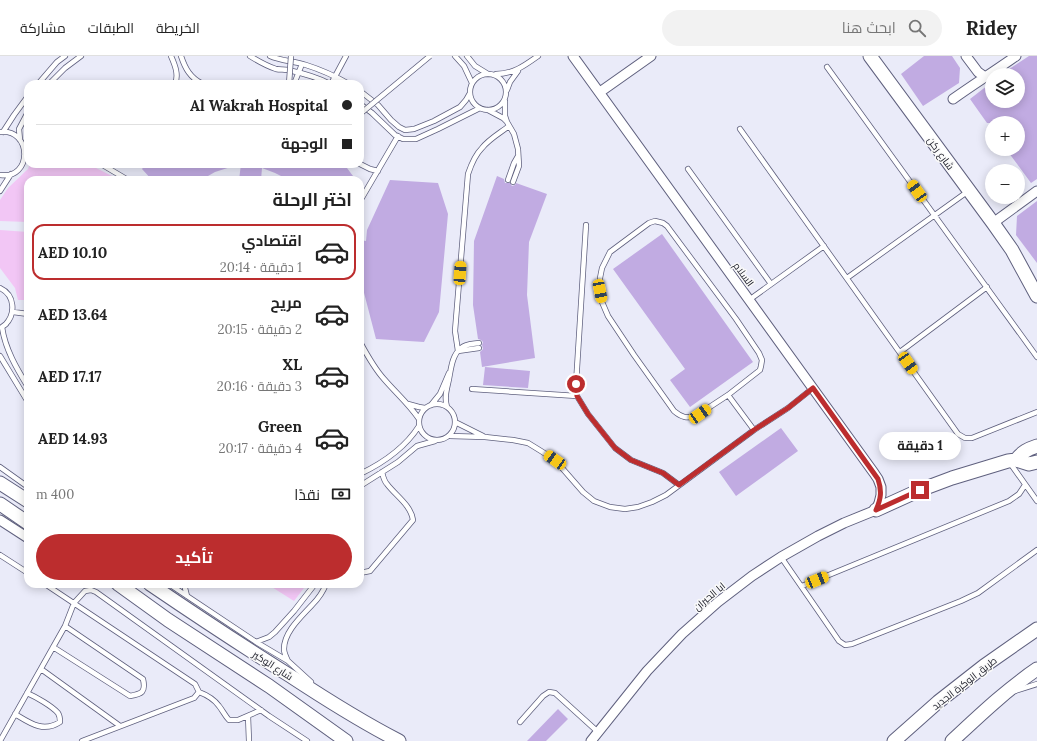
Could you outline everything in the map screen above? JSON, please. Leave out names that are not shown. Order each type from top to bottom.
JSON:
[{"type":"street","name":"السلام","points":[[573,56],[878,479],[881,487],[881,495],[876,510]]},
{"type":"street","points":[[600,92],[651,56]]},
{"type":"street","name":"شارع ركن","points":[[870,56],[1012,250],[1037,281]]},
{"type":"street","points":[[953,99],[985,77],[978,72],[966,56]]},
{"type":"street","points":[[1000,68],[1016,56]]},
{"type":"street","points":[[993,223],[1037,191]]},
{"type":"street","name":"شارع ركن","points":[[1012,250],[1037,296]]},
{"type":"street","points":[[876,510],[925,488],[952,478],[1012,460],[1025,451],[1036,447]]},
{"type":"street","points":[[1012,460],[1029,464],[1037,462]]},
{"type":"street","points":[[0,483],[24,498]]},
{"type":"street","points":[[0,504],[24,520]]},
{"type":"street","name":"ابا الحيران","points":[[591,741],[647,671],[682,634],[724,597],[781,557],[844,523],[876,510]]},
{"type":"street","points":[[0,520],[24,535]]},
{"type":"street","name":"شارع الوكير","points":[[124,588],[168,620],[269,686],[346,741]]},
{"type":"street","name":"شارع الوكير","points":[[156,588],[221,632],[341,708],[399,741]]},
{"type":"street","name":"طريق الوكرة الجديد","points":[[894,741],[944,697],[984,666],[1037,629]]},
{"type":"street","points":[[952,741],[1003,695],[1037,669]]},
{"type":"lane","points":[[41,80],[57,62],[65,56]]},
{"type":"lane","points":[[53,80],[65,68],[81,56]]},
{"type":"lane","points":[[171,56],[176,68],[177,80]]},
{"type":"lane","points":[[181,56],[184,66],[196,80]]},
{"type":"lane","points":[[250,56],[276,69],[298,73],[321,80]]},
{"type":"lane","points":[[270,56],[278,60],[302,64],[328,72],[341,80]]},
{"type":"lane","points":[[289,80],[291,56]]},
{"type":"lane","points":[[333,80],[346,56]]},
{"type":"lane","points":[[364,111],[430,56]]},
{"type":"lane","points":[[455,56],[464,66],[472,83]]},
{"type":"lane","points":[[467,56],[475,66],[488,74]]},
{"type":"lane","points":[[511,181],[519,166],[517,141],[514,134],[503,118],[480,108],[473,102],[470,87],[476,78],[482,75],[513,72],[538,56]]},
{"type":"lane","points":[[295,80],[302,64]]},
{"type":"lane","points":[[506,91],[515,74],[522,67]]},
{"type":"lane","points":[[827,67],[1037,357]]},
{"type":"lane","points":[[494,74],[499,77],[506,86],[504,111],[508,124]]},
{"type":"lane","points":[[364,95],[378,106],[391,120],[405,130],[414,129],[428,124],[460,107],[470,92]]},
{"type":"lane","points":[[487,110],[498,108],[505,99]]},
{"type":"lane","points":[[24,101],[2,132],[10,133],[16,136],[24,145]]},
{"type":"lane","points":[[364,107],[394,135],[403,139],[416,138],[480,108]]},
{"type":"lane","points":[[20,140],[19,129],[24,120]]},
{"type":"lane","points":[[447,407],[445,397],[450,372],[454,358],[458,351],[455,331],[468,174],[480,149],[508,124]]},
{"type":"lane","points":[[740,130],[961,436],[972,438],[1037,412]]},
{"type":"lane","points":[[364,194],[398,136]]},
{"type":"lane","points":[[0,175],[4,176],[17,171],[24,160]]},
{"type":"lane","points":[[364,166],[378,171]]},
{"type":"lane","points":[[109,168],[123,176]]},
{"type":"lane","points":[[688,169],[771,284]]},
{"type":"lane","points":[[0,191],[11,174]]},
{"type":"lane","points":[[847,278],[969,191]]},
{"type":"lane","points":[[659,221],[667,226],[736,318],[759,353],[762,360],[760,370],[728,395],[696,416],[686,418],[680,416],[674,411],[608,316],[602,302],[600,291],[602,268],[610,252],[649,223],[659,221]]},
{"type":"lane","points":[[586,225],[576,384],[577,396],[588,414],[615,448],[631,460],[663,473],[679,485]]},
{"type":"lane","points":[[749,300],[824,246]]},
{"type":"lane","points":[[1,288],[8,294],[13,306],[13,312],[10,318],[2,327],[3,336],[14,363],[24,379]]},
{"type":"lane","points":[[900,352],[987,288]]},
{"type":"lane","points":[[13,312],[24,313]]},
{"type":"lane","points":[[0,328],[6,324]]},
{"type":"lane","points":[[458,351],[479,346]]},
{"type":"lane","points":[[364,349],[383,378],[419,419]]},
{"type":"lane","points":[[0,356],[24,394]]},
{"type":"lane","points":[[436,441],[430,440],[425,436],[419,426],[419,419],[426,408],[431,405],[440,394],[450,372]]},
{"type":"lane","points":[[20,389],[24,388]]},
{"type":"lane","points":[[450,436],[485,437],[528,443],[555,460],[583,492],[594,500],[610,507],[625,509],[638,507],[666,495],[754,430],[788,408],[813,388]]},
{"type":"lane","points":[[472,389],[577,396]]},
{"type":"lane","points":[[728,395],[754,430]]},
{"type":"lane","points":[[406,403],[426,408]]},
{"type":"lane","points":[[364,483],[398,462],[417,446],[444,440],[450,436],[456,422],[451,411],[442,405],[431,405]]},
{"type":"lane","points":[[456,422],[485,437]]},
{"type":"lane","points":[[364,472],[379,463],[404,444],[412,437],[419,426]]},
{"type":"lane","points":[[1012,460],[1025,485],[1037,501]]},
{"type":"lane","points":[[0,468],[24,484]]},
{"type":"lane","points":[[364,572],[370,571],[413,520],[413,516],[409,508],[386,483],[382,472]]},
{"type":"lane","points":[[802,586],[1009,500],[1019,494],[1025,485]]},
{"type":"lane","points":[[781,557],[839,641],[845,645],[852,644],[978,593],[1037,550]]},
{"type":"lane","points":[[0,555],[24,570]]},
{"type":"lane","points":[[51,588],[195,684],[199,692],[207,695],[213,700],[229,720],[238,720],[261,710]]},
{"type":"lane","points":[[175,588],[256,642],[288,661],[314,684]]},
{"type":"lane","points":[[185,588],[187,596]]},
{"type":"lane","points":[[256,642],[269,637],[275,632],[312,588]]},
{"type":"lane","points":[[288,661],[284,651],[284,643],[288,635],[324,588]]},
{"type":"lane","points":[[0,741],[65,626],[74,603],[85,591],[92,590],[307,741]]},
{"type":"lane","points":[[53,647],[130,696],[137,695],[144,690],[145,687],[143,679],[65,626]]},
{"type":"lane","points":[[41,669],[120,726]]},
{"type":"lane","points":[[1003,695],[1037,684]]},
{"type":"lane","points":[[82,741],[194,698],[199,692]]},
{"type":"lane","points":[[520,722],[543,696],[549,692],[554,693],[598,732]]},
{"type":"lane","points":[[15,714],[33,725],[42,727],[53,727],[60,722],[58,713],[27,693]]},
{"type":"lane","points":[[325,693],[341,708]]},
{"type":"lane","points":[[248,716],[249,741]]},
{"type":"shaded area","points":[[96,168],[112,176],[24,176],[24,222],[0,221],[0,200],[8,188],[28,169]]},
{"type":"shaded area","points":[[0,230],[24,232],[24,300],[18,300],[15,288],[0,268]]},
{"type":"shaded area","points":[[273,588],[304,588],[294,601]]},
{"type":"building","points":[[924,56],[952,56],[960,68],[959,83],[923,106],[901,74]]},
{"type":"building","points":[[1029,56],[1037,56],[1037,179],[1031,183],[1025,175],[1025,164],[1017,164],[1011,156],[1025,156],[1025,116],[985,116],[985,120],[970,99],[985,87],[985,108],[1025,108],[1025,68],[1011,68]]},
{"type":"building","points":[[228,168],[208,176],[148,176],[142,169]]},
{"type":"building","points":[[240,168],[262,168],[261,176],[240,176]]},
{"type":"building","points":[[262,168],[347,168],[353,176],[281,176]]},
{"type":"building","points":[[497,176],[504,179],[505,183],[510,183],[512,186],[516,183],[547,194],[529,242],[527,295],[535,358],[482,367],[480,352],[483,349],[483,342],[478,339],[473,305],[474,241]]},
{"type":"building","points":[[390,180],[438,183],[448,214],[439,312],[424,342],[376,339],[364,293],[364,241],[366,241],[367,230]]},
{"type":"building","points":[[1037,201],[1037,263],[1016,235],[1017,216]]},
{"type":"building","points":[[662,234],[753,362],[690,407],[670,380],[685,369],[613,269]]},
{"type":"building","points":[[485,367],[530,371],[528,388],[483,385]]},
{"type":"building","points":[[781,428],[798,451],[736,496],[719,472]]},
{"type":"building","points":[[558,709],[568,719],[546,741],[527,741]]},
{"type":"route","points":[[576,384],[577,396],[588,414],[615,448],[631,460],[663,473],[679,485],[754,430],[788,408],[813,388],[878,479],[881,487],[881,495],[876,510],[920,490]]}]
